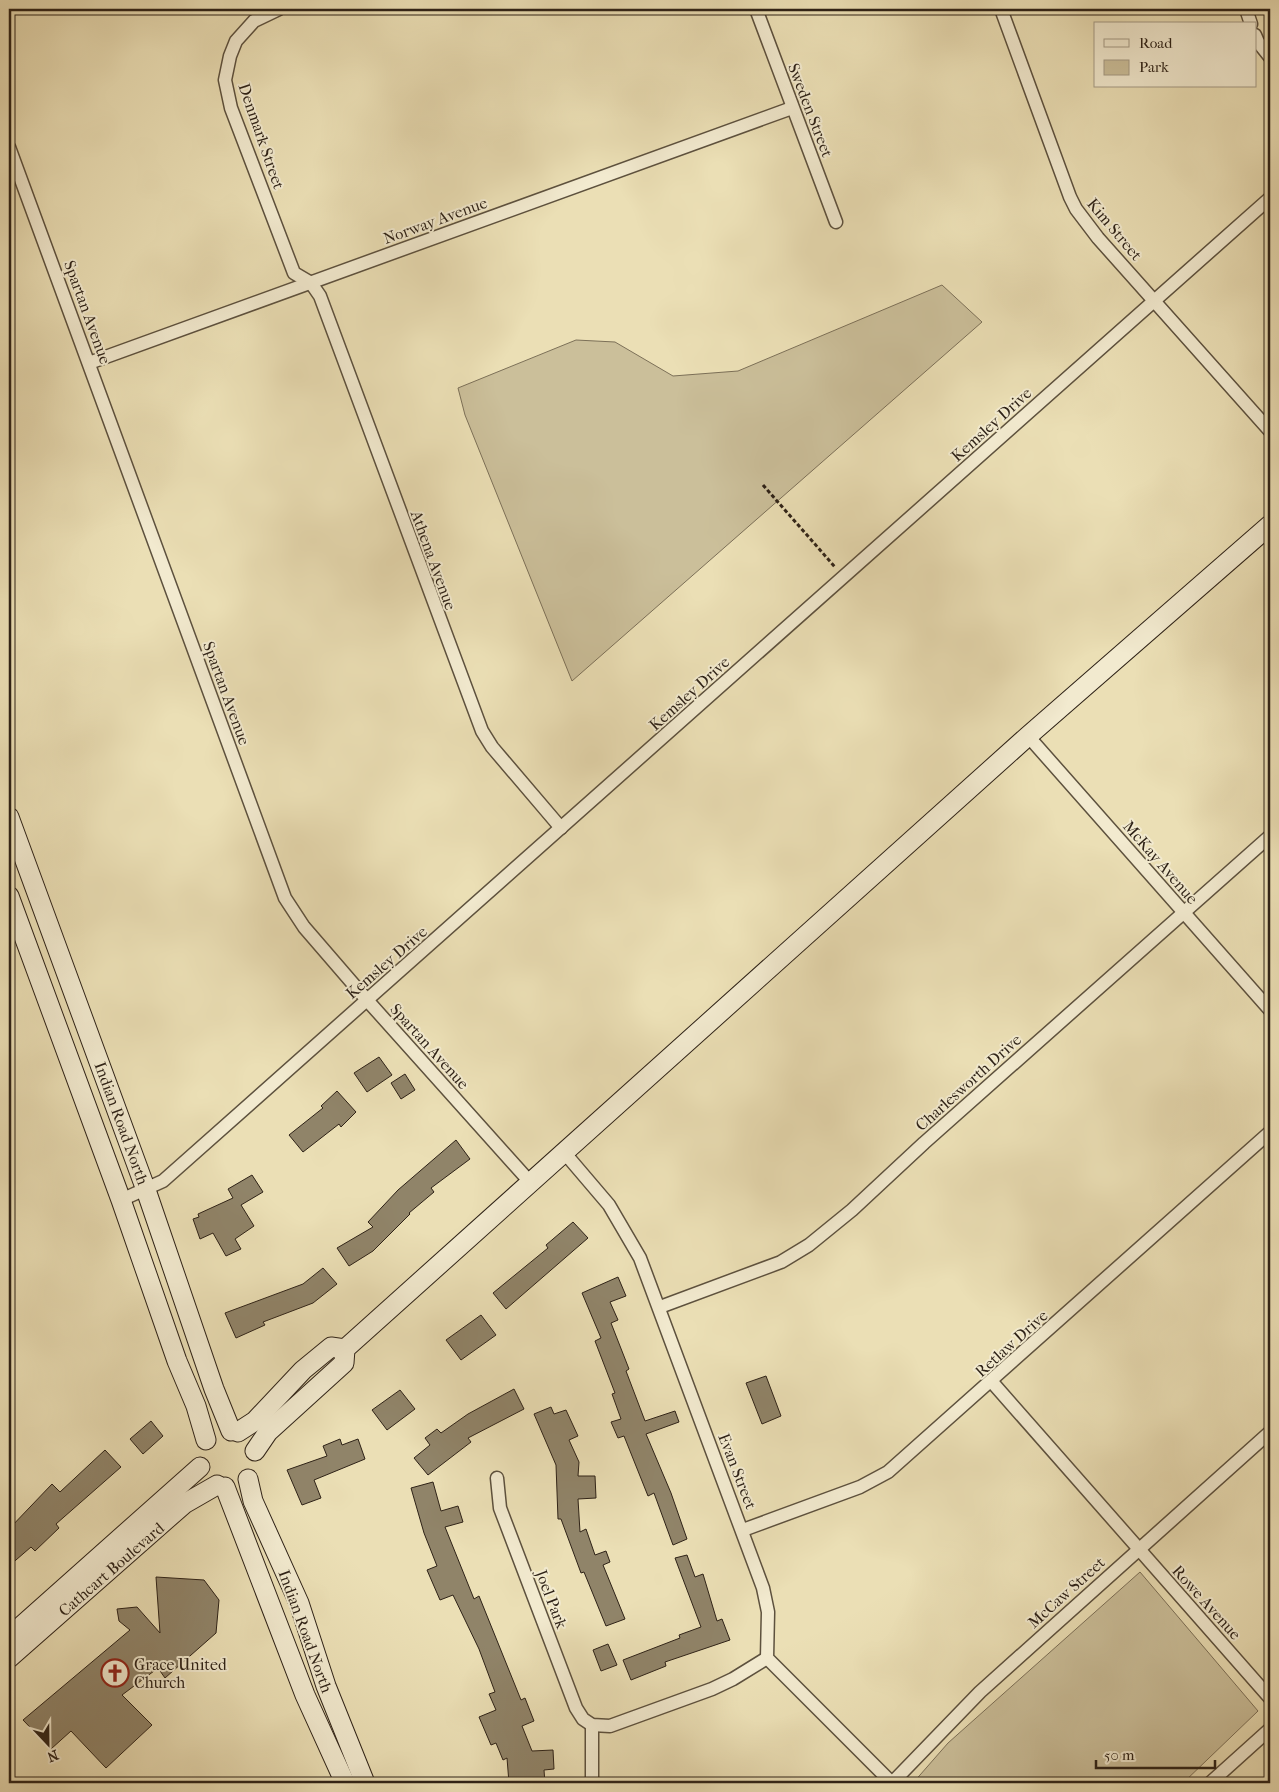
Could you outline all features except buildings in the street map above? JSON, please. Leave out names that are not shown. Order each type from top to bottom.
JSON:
[{"type":"main road","points":[[221,1486],[237,1486],[248,1479],[255,1466],[255,1451],[268,1432],[344,1364],[345,1349],[563,1151],[1028,736],[1270,525]]},
{"type":"main road","name":"Indian Road North","points":[[9,817],[146,1190],[214,1389],[234,1432],[249,1440],[255,1451]]},
{"type":"main road","name":"Indian Road North","points":[[9,896],[121,1200],[177,1360],[196,1406],[206,1440]]},
{"type":"main road","points":[[200,1467],[200,1450],[206,1440],[220,1431],[234,1432],[255,1421],[303,1370],[331,1346],[345,1349]]},
{"type":"main road","name":"Indian Road North","points":[[200,1467],[209,1481],[221,1486],[305,1695],[345,1783]]},
{"type":"main road","name":"Cathcart Boulevard","points":[[9,1637],[200,1467]]},
{"type":"main road","name":"Indian Road North","points":[[248,1479],[253,1501],[299,1604],[326,1686],[365,1783]]},
{"type":"main road","name":"Cathcart Boulevard","points":[[9,1658],[184,1504],[221,1486]]},
{"type":"street","name":"Denmark Street","points":[[279,9],[254,21],[236,41],[230,56],[225,80],[231,108],[294,273],[311,283]]},
{"type":"street","name":"Sweden Street","points":[[756,9],[836,222]]},
{"type":"street","name":"Kim Street","points":[[1001,9],[1065,185],[1076,210],[1270,431]]},
{"type":"street","points":[[1246,9],[1250,22]]},
{"type":"street","points":[[1256,36],[1270,57]]},
{"type":"street","name":"Norway Avenue","points":[[89,363],[792,108]]},
{"type":"street","name":"Spartan Avenue","points":[[9,147],[285,898],[304,927],[530,1182]]},
{"type":"street","name":"Kemsley Drive","points":[[121,1200],[163,1181],[1270,198]]},
{"type":"street","name":"Athena Avenue","points":[[311,283],[320,296],[482,731],[492,747],[561,828]]},
{"type":"street","name":"McKay Avenue","points":[[1028,736],[1270,1010]]},
{"type":"street","name":"Charlesworth Drive","points":[[660,1307],[781,1262],[809,1246],[852,1210],[1270,836]]},
{"type":"street","name":"Retlaw Drive","points":[[743,1530],[860,1487],[882,1476],[914,1451],[992,1382],[1270,1132]]},
{"type":"street","name":"Evan Street","points":[[563,1151],[599,1193],[626,1230],[660,1307],[743,1530],[766,1600],[767,1658]]},
{"type":"street","name":"Rowe Avenue","points":[[992,1382],[1270,1698]]},
{"type":"street","name":"McCaw Street","points":[[892,1783],[980,1692],[1270,1432]]},
{"type":"street","name":"Joel Park","points":[[497,1478],[500,1508],[572,1698],[583,1719],[592,1725]]},
{"type":"street","points":[[592,1783],[592,1725],[610,1726],[712,1689],[744,1673],[767,1658],[892,1783]]},
{"type":"street","points":[[1210,1783],[1270,1729]]},
{"type":"path","points":[[763,485],[844,577]]},
{"type":"green space","points":[[942,285],[982,322],[572,681],[465,415],[458,388],[576,340],[615,342],[673,376],[738,371]]},
{"type":"green space","points":[[1140,1572],[1258,1711],[1183,1783],[913,1783],[948,1743]]},
{"type":"place","name":"Grace United Church","points":[[115,1673]]}]
